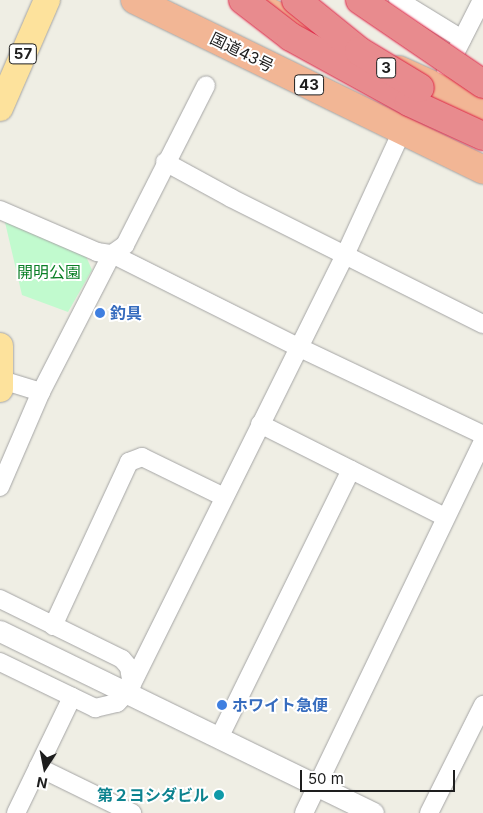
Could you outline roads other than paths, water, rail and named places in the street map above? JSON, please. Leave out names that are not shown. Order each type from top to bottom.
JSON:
[{"type":"highway","name":"国道43号","points":[[135,0],[483,170]]},
{"type":"highway","points":[[243,0],[483,108]]},
{"type":"highway","points":[[243,0],[290,37],[409,102],[483,136]]},
{"type":"highway","name":"3","points":[[296,0],[359,51],[483,126]]},
{"type":"highway","name":"3","points":[[360,0],[483,84]]},
{"type":"main road","name":"57","points":[[0,108],[47,0]]},
{"type":"main road","points":[[0,346],[1,385]]},
{"type":"street","points":[[398,0],[462,39]]},
{"type":"street","points":[[438,87],[482,0]]},
{"type":"street","points":[[0,487],[41,392],[112,254],[125,245],[206,85]]},
{"type":"street","points":[[0,662],[95,708],[117,704],[130,688],[345,255],[402,131]]},
{"type":"street","points":[[166,162],[483,324]]},
{"type":"street","points":[[0,210],[97,252],[112,254],[298,347],[483,435]]},
{"type":"street","points":[[1,385],[41,392]]},
{"type":"street","points":[[260,424],[445,517]]},
{"type":"street","points":[[304,813],[315,785],[483,441]]},
{"type":"street","points":[[53,626],[129,462],[142,457],[224,497]]},
{"type":"street","points":[[219,738],[351,470]]},
{"type":"street","points":[[0,599],[122,659],[129,668],[130,688]]},
{"type":"street","points":[[0,631],[130,688],[219,738],[373,813]]},
{"type":"street","points":[[16,813],[72,697]]},
{"type":"street","points":[[429,813],[483,705]]},
{"type":"street","points":[[38,767],[132,813]]},
{"type":"place","name":"釣具","points":[[100,313]]},
{"type":"place","name":"ホワイト急便","points":[[222,705]]},
{"type":"place","name":"第２ヨシダビル","points":[[219,795]]},
{"type":"park label","name":"開明公園","points":[[49,272]]}]
